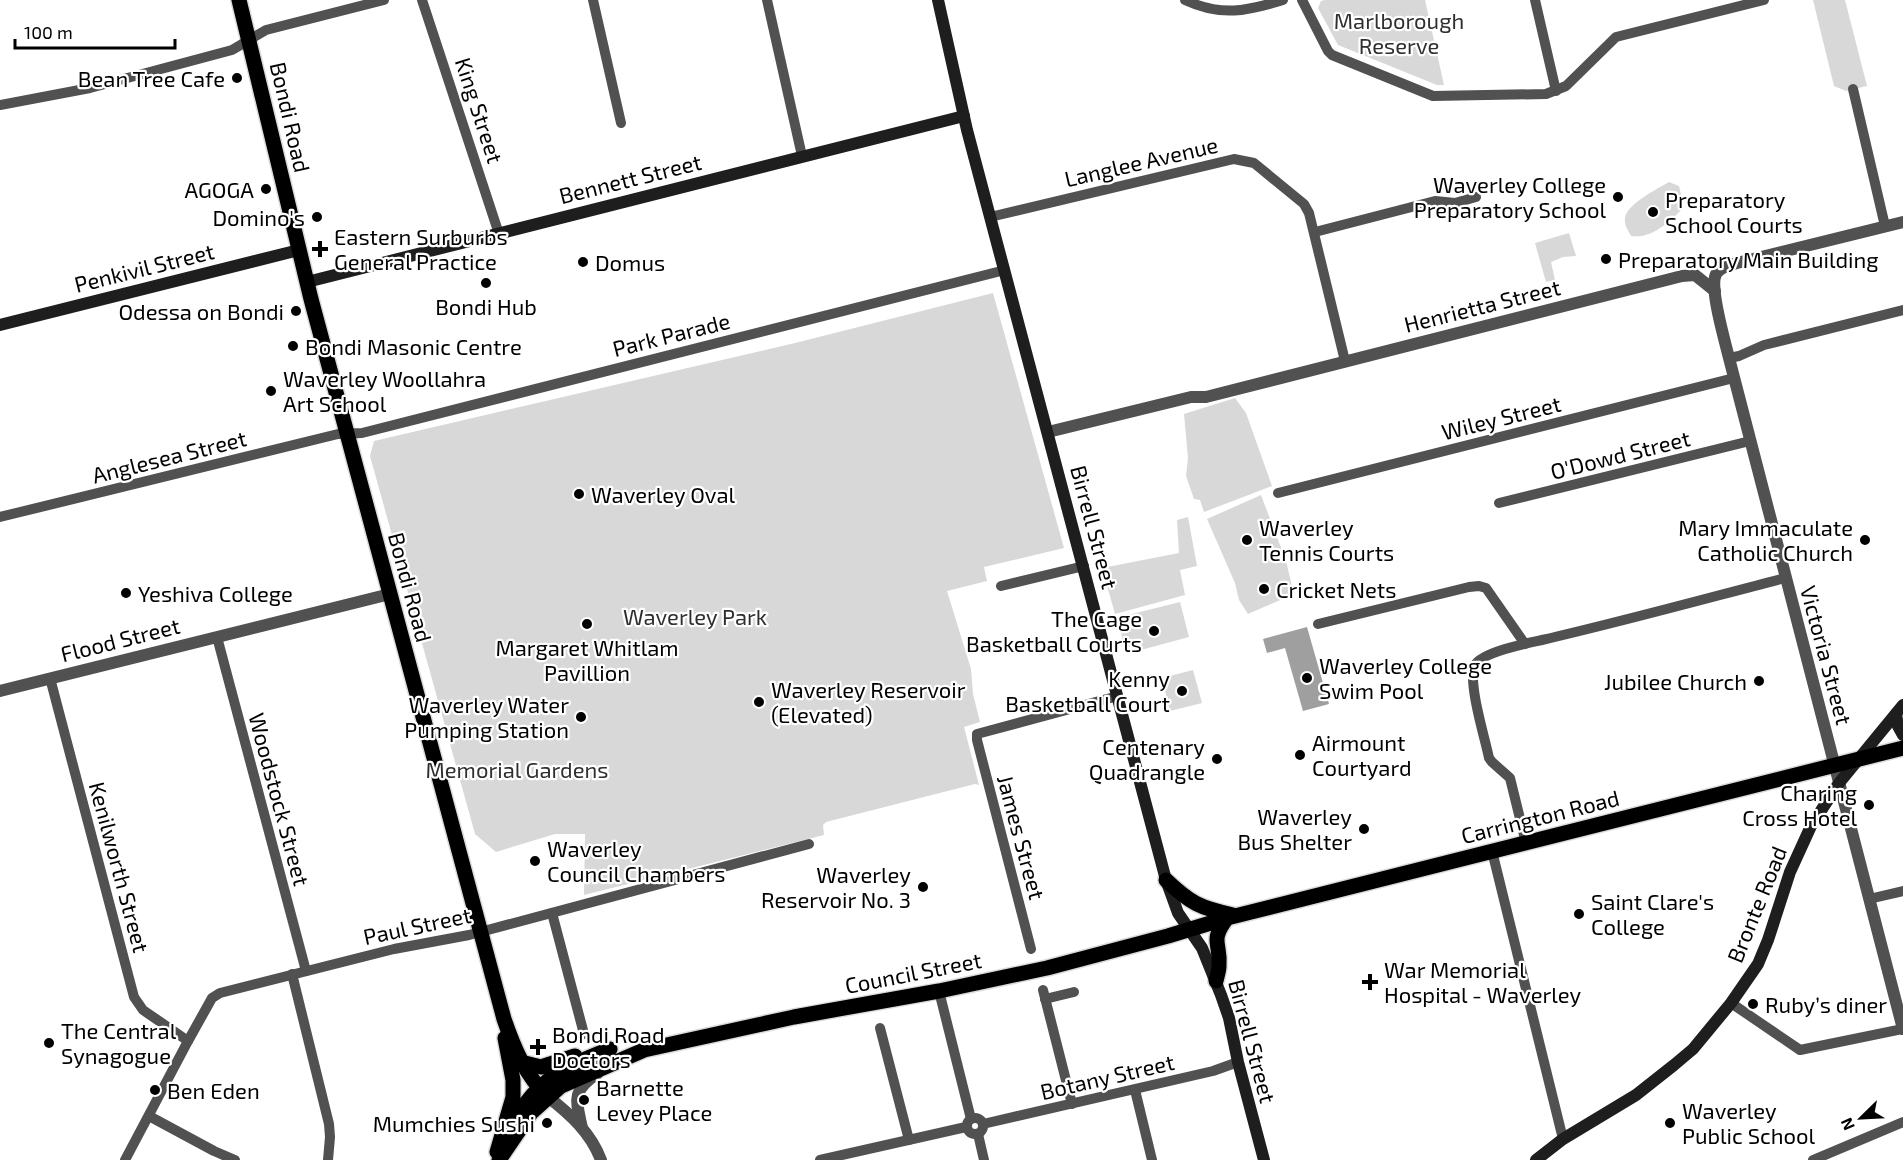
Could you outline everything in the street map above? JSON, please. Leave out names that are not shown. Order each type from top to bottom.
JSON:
[{"type":"main road","name":"Bondi Road","points":[[240,0],[307,282],[480,932],[504,1019],[521,1062],[540,1092]]},
{"type":"main road","name":"Birrell Street","points":[[938,0],[990,217],[1166,880],[1172,898],[1189,930],[1202,948],[1229,1018],[1264,1160]]},
{"type":"main road","name":"Bennett Street","points":[[307,282],[964,116]]},
{"type":"main road","name":"Penkivil Street","points":[[0,325],[299,250]]},
{"type":"main road","points":[[1899,710],[1898,726],[1903,735]]},
{"type":"main road","name":"Bronte Road","points":[[1536,1160],[1563,1139],[1636,1095],[1674,1065],[1693,1049],[1731,1003],[1758,964],[1790,872],[1811,826],[1839,783],[1899,710]]},
{"type":"main road","name":"Carrington Road","points":[[1189,930],[1232,917],[1903,748]]},
{"type":"main road","points":[[1166,880],[1186,899],[1198,906],[1232,917],[1217,934],[1220,964],[1216,981]]},
{"type":"main road","name":"Council Street","points":[[540,1092],[644,1050],[794,1017],[939,992],[1047,968],[1189,930]]},
{"type":"main road","points":[[497,1157],[513,1097],[513,1080],[506,1052],[504,1019]]},
{"type":"main road","points":[[521,1062],[541,1066],[594,1049],[610,1049]]},
{"type":"main road","name":"Council Street","points":[[540,1092],[558,1073],[610,1049],[644,1050]]},
{"type":"main road","points":[[497,1157],[523,1105],[540,1092]]},
{"type":"street","points":[[0,105],[108,84],[173,64],[232,50],[266,30],[384,0]]},
{"type":"street","name":"King Street","points":[[422,0],[499,234]]},
{"type":"street","points":[[593,0],[621,123]]},
{"type":"street","points":[[766,0],[802,156]]},
{"type":"street","points":[[1185,0],[1210,9],[1232,11],[1251,10],[1283,0]]},
{"type":"street","points":[[1302,0],[1332,55],[1433,96],[1538,95],[1556,91],[1577,77],[1616,37],[1764,0]]},
{"type":"street","points":[[1535,0],[1556,91]]},
{"type":"street","points":[[1853,89],[1885,226]]},
{"type":"street","name":"Langlee Avenue","points":[[990,217],[1234,159],[1254,163],[1304,204],[1315,232],[1345,361]]},
{"type":"street","points":[[1315,232],[1435,201],[1455,203],[1476,197]]},
{"type":"street","points":[[1716,291],[1716,274],[1727,266],[1903,222]]},
{"type":"street","name":"Park Parade","points":[[347,434],[362,433],[1005,270]]},
{"type":"street","name":"Henrietta Street","points":[[1048,432],[1191,397],[1206,397],[1682,276],[1695,275],[1716,291]]},
{"type":"street","name":"Victoria Street","points":[[1716,291],[1716,308],[1903,1029]]},
{"type":"street","points":[[1729,358],[1764,345],[1903,310]]},
{"type":"street","name":"Wiley Street","points":[[1278,493],[1734,378]]},
{"type":"street","name":"Anglesea Street","points":[[0,517],[338,434],[347,434]]},
{"type":"street","name":"O'Dowd Street","points":[[1499,503],[1750,441]]},
{"type":"street","points":[[1001,586],[1084,566]]},
{"type":"street","points":[[1526,843],[1510,778],[1489,758],[1472,680],[1475,664],[1482,657],[1525,644],[1785,578]]},
{"type":"street","points":[[1317,624],[1479,586],[1486,588],[1525,644]]},
{"type":"street","name":"Flood Street","points":[[0,691],[390,594]]},
{"type":"street","name":"Woodstock Street","points":[[217,637],[306,971]]},
{"type":"street","name":"Kenilworth Street","points":[[50,678],[134,997],[143,1010],[188,1041]]},
{"type":"street","name":"James Street","points":[[1031,950],[979,750],[977,734],[1118,696]]},
{"type":"street","name":"Paul Street","points":[[125,1160],[212,998],[220,993],[453,936],[460,937],[480,932],[809,844]]},
{"type":"street","points":[[1492,851],[1563,1139]]},
{"type":"street","points":[[1869,899],[1903,891]]},
{"type":"street","points":[[552,913],[585,1034]]},
{"type":"street","points":[[292,974],[329,1124],[328,1160]]},
{"type":"street","points":[[939,992],[968,1123]]},
{"type":"street","points":[[1072,1104],[1044,994],[1074,993]]},
{"type":"street","points":[[1731,1003],[1800,1050],[1903,1029]]},
{"type":"street","points":[[880,1028],[909,1140]]},
{"type":"street","name":"Botany Street","points":[[980,1129],[1072,1104],[1213,1071],[1238,1062]]},
{"type":"street","points":[[582,1128],[577,1093],[589,1080],[611,1065]]},
{"type":"street","points":[[1135,1090],[1152,1160]]},
{"type":"street","points":[[540,1092],[582,1128],[592,1140],[601,1160]]},
{"type":"street","points":[[149,1116],[235,1160]]},
{"type":"street","points":[[820,1160],[981,1121],[984,1160]]},
{"type":"street","points":[[1813,1160],[1903,1122]]},
{"type":"green space","name":"Marlborough Reserve","points":[[1425,0],[1444,85],[1437,85],[1338,45],[1318,8],[1321,1]]},
{"type":"green space","points":[[1813,0],[1845,0],[1867,86],[1846,91],[1834,86]]},
{"type":"green space","name":"Preparatory School Courts","points":[[1669,182],[1679,186],[1684,207],[1667,224],[1653,232],[1631,236],[1626,227],[1625,218],[1631,207]]},
{"type":"green space","points":[[1569,233],[1576,256],[1563,257],[1551,262],[1555,280],[1546,282],[1535,243]]},
{"type":"green space","name":"Waverley Park","points":[[993,293],[1064,548],[984,567],[987,581],[947,591],[971,669],[973,694],[980,722],[964,727],[979,785],[975,784],[826,822],[823,825],[824,835],[584,895],[585,834],[555,834],[496,852],[475,834],[370,456],[374,441],[795,343]]},
{"type":"green space","points":[[1235,398],[1246,413],[1272,486],[1204,512],[1200,500],[1194,499],[1186,476],[1188,458],[1184,414]]},
{"type":"green space","name":"Waverley Tennis Courts","points":[[1261,495],[1286,561],[1294,594],[1248,614],[1239,600],[1235,583],[1207,519]]},
{"type":"green space","points":[[1188,517],[1197,566],[1180,570],[1185,595],[1115,614],[1102,568],[1179,553],[1177,520]]},
{"type":"green space","name":"The Cage Basketball Courts","points":[[1180,602],[1189,637],[1137,651],[1135,645],[1125,648],[1119,625],[1129,623],[1128,615]]},
{"type":"green space","name":"Kenny Basketball Court","points":[[1193,670],[1202,703],[1170,711],[1162,678]]},
{"type":"shaded area","name":"Waverley College Swim Pool","points":[[1307,627],[1329,704],[1303,711],[1285,648],[1267,653],[1263,639]]},
{"type":"place","name":"Bean Tree Cafe","points":[[237,78]]},
{"type":"place","name":"AGOGA","points":[[266,189]]},
{"type":"place","name":"Waverley College Preparatory School","points":[[1618,197]]},
{"type":"place","name":"Preparatory School Courts","points":[[1653,212]]},
{"type":"place","name":"Domino's","points":[[317,217]]},
{"type":"place","name":"Eastern Surburbs General Practice","points":[[320,249]]},
{"type":"place","name":"Preparatory Main Building","points":[[1606,259]]},
{"type":"place","name":"Domus","points":[[583,262]]},
{"type":"place","name":"Bondi Hub","points":[[486,283]]},
{"type":"place","name":"Odessa on Bondi","points":[[296,311]]},
{"type":"place","name":"Bondi Masonic Centre","points":[[293,346]]},
{"type":"place","name":"Waverley Woollahra Art School","points":[[271,391]]},
{"type":"place","name":"Waverley Oval","points":[[579,494]]},
{"type":"place","name":"Waverley Tennis Courts","points":[[1247,540]]},
{"type":"place","name":"Mary Immaculate Catholic Church","points":[[1865,540]]},
{"type":"place","name":"Cricket Nets","points":[[1264,589]]},
{"type":"place","name":"Yeshiva College","points":[[126,593]]},
{"type":"place","name":"Margaret Whitlam Pavillion","points":[[587,624]]},
{"type":"place","name":"The Cage Basketball Courts","points":[[1154,631]]},
{"type":"place","name":"Waverley College Swim Pool","points":[[1307,678]]},
{"type":"place","name":"Jubilee Church","points":[[1759,681]]},
{"type":"place","name":"Kenny Basketball Court","points":[[1182,691]]},
{"type":"place","name":"Waverley Reservoir (Elevated)","points":[[759,702]]},
{"type":"place","name":"Waverley Water Pumping Station","points":[[581,717]]},
{"type":"place","name":"Airmount Courtyard","points":[[1300,755]]},
{"type":"place","name":"Centenary Quadrangle","points":[[1217,759]]},
{"type":"place","name":"Charing Cross Hotel","points":[[1869,805]]},
{"type":"place","name":"Waverley Bus Shelter","points":[[1364,829]]},
{"type":"place","name":"Waverley Council Chambers","points":[[535,861]]},
{"type":"place","name":"Waverley Reservoir No. 3","points":[[923,887]]},
{"type":"place","name":"Saint Clare's College","points":[[1579,914]]},
{"type":"place","name":"War Memorial Hospital - Waverley","points":[[1370,982]]},
{"type":"place","name":"Ruby’s diner","points":[[1753,1004]]},
{"type":"place","name":"The Central Synagogue","points":[[49,1043]]},
{"type":"place","name":"Bondi Road Doctors","points":[[538,1047]]},
{"type":"place","name":"Ben Eden","points":[[155,1090]]},
{"type":"place","name":"Barnette Levey Place","points":[[584,1100]]},
{"type":"place","name":"Mumchies Sushi","points":[[547,1123]]},
{"type":"place","name":"Waverley Public School","points":[[1670,1123]]},
{"type":"park label","name":"Memorial Gardens","points":[[517,769]]}]
